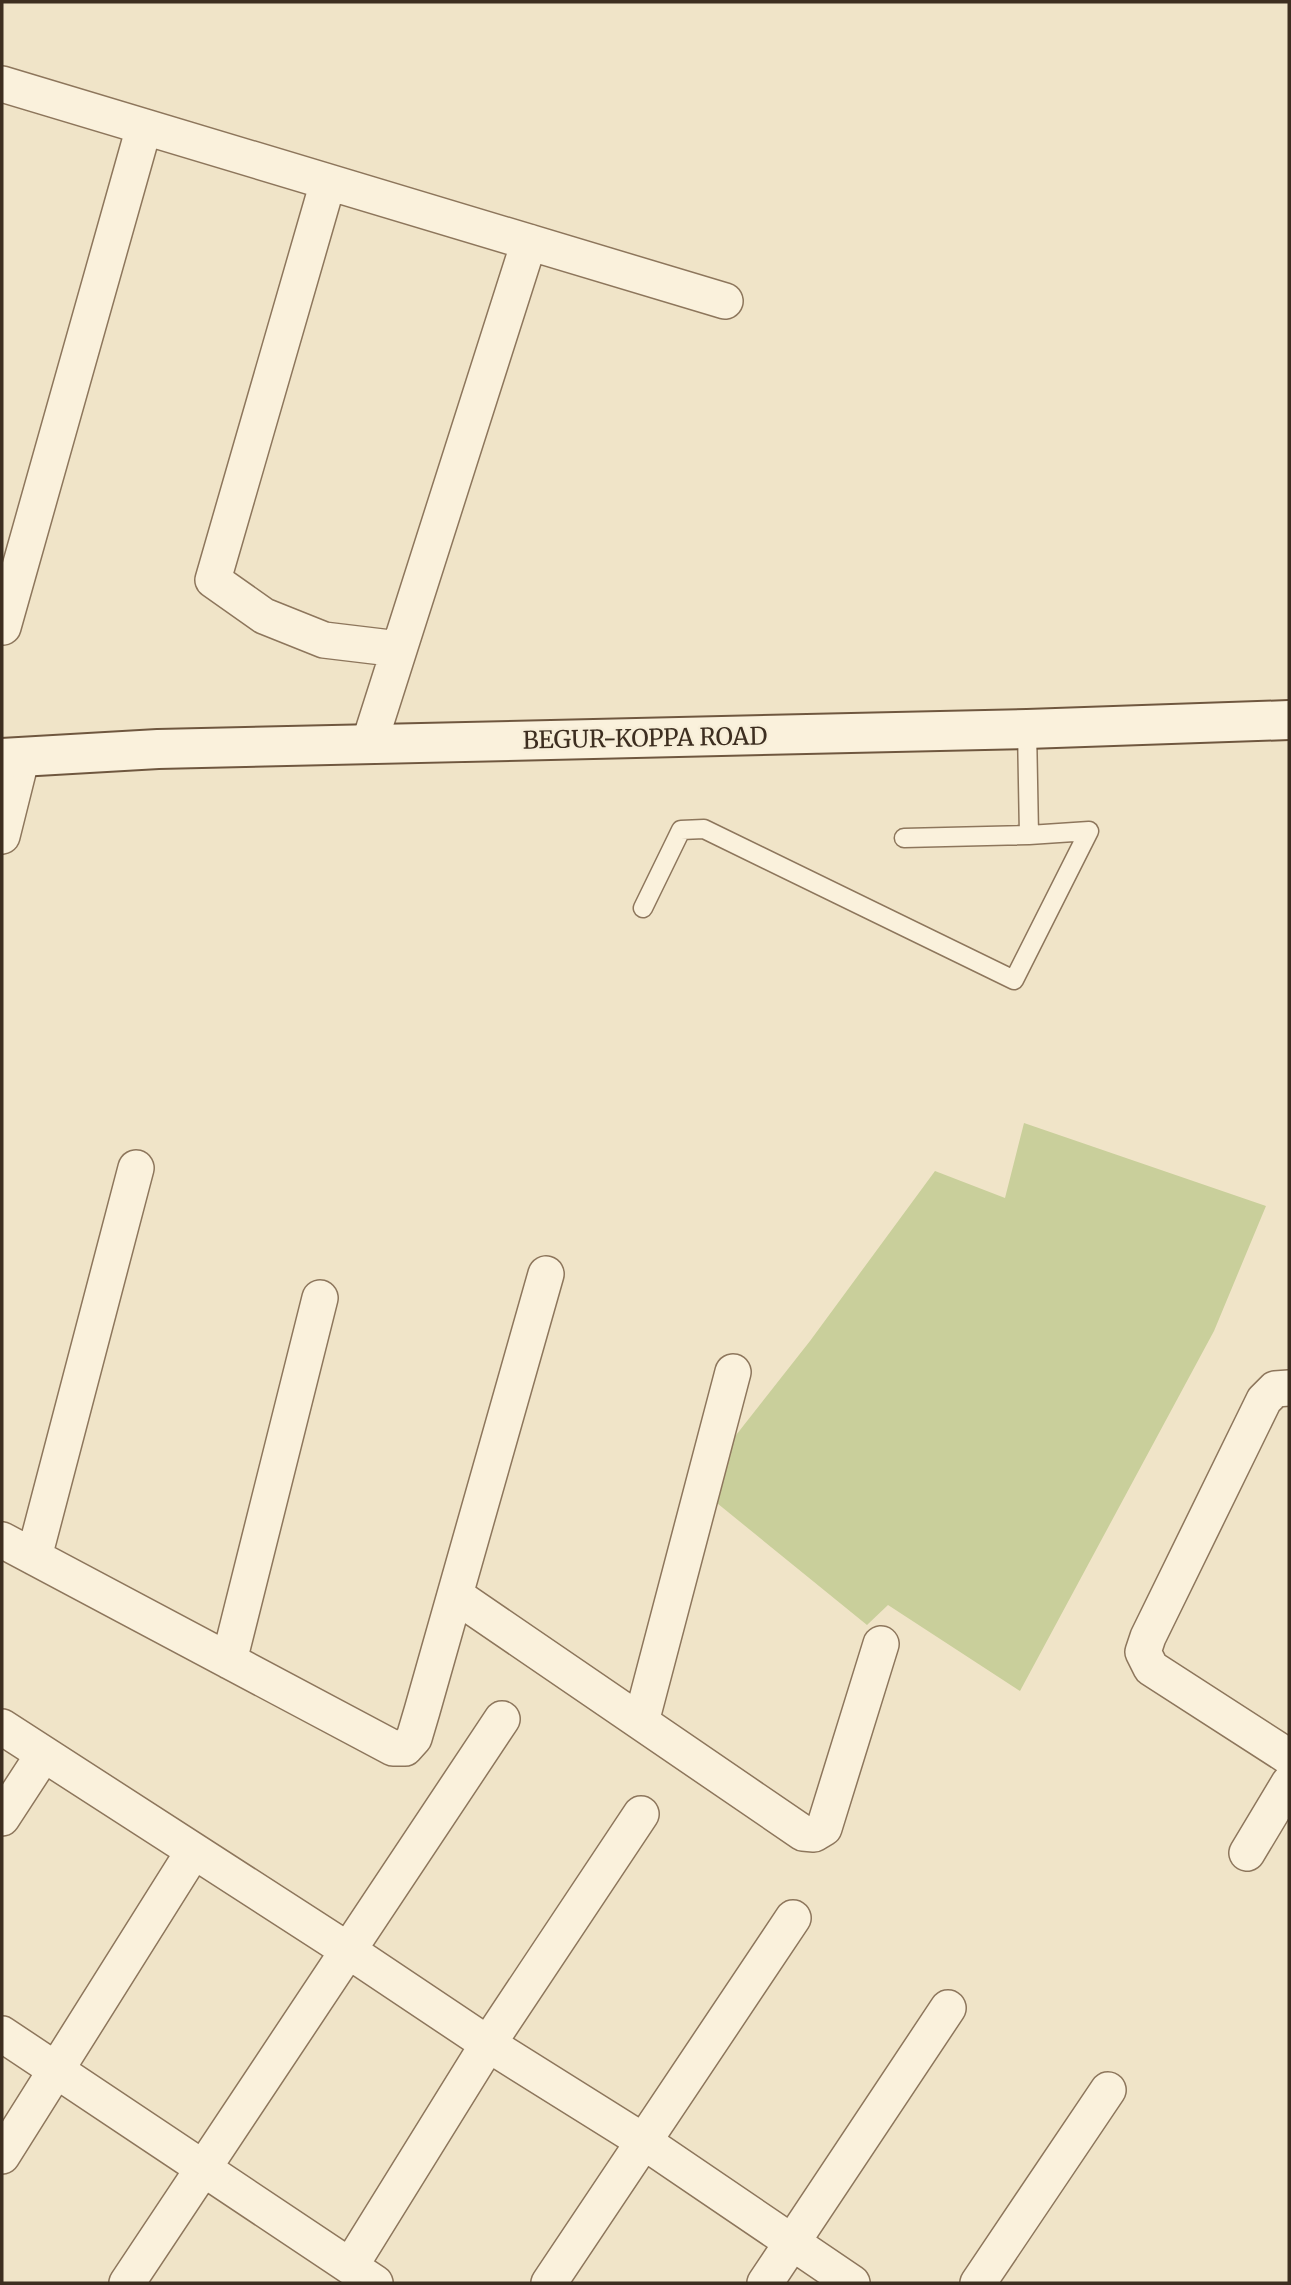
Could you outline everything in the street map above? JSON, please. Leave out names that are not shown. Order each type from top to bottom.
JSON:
[{"type":"main road","name":"BEGUR-KOPPA ROAD","points":[[12,757],[158,749],[1027,729],[1289,720]]},
{"type":"street","points":[[2,84],[724,301]]},
{"type":"street","points":[[2,628],[144,127]]},
{"type":"street","points":[[328,182],[213,580],[264,616],[324,640],[399,649]]},
{"type":"street","points":[[369,744],[529,242]]},
{"type":"street","points":[[2,835],[12,757]]},
{"type":"street","points":[[34,1557],[136,1168]]},
{"type":"street","points":[[2,1540],[393,1748],[405,1748],[414,1738],[546,1274]]},
{"type":"street","points":[[229,1661],[320,1298]]},
{"type":"street","points":[[641,1722],[733,1372]]},
{"type":"street","points":[[1247,1853],[1289,1762],[1151,1668],[1143,1653],[1202,1524],[1264,1399],[1275,1389],[1289,1388]]},
{"type":"street","points":[[455,1595],[803,1833],[814,1834],[824,1828],[881,1644]]},
{"type":"street","points":[[127,2283],[502,1719]]},
{"type":"street","points":[[2,1727],[488,2044],[643,2141],[852,2283]]},
{"type":"street","points":[[2,1818],[43,1755]]},
{"type":"street","points":[[2,2034],[363,2274],[488,2044],[641,1814]]},
{"type":"street","points":[[2,2157],[193,1852]]},
{"type":"street","points":[[549,2283],[793,1918]]},
{"type":"street","points":[[765,2283],[948,2008]]},
{"type":"street","points":[[978,2283],[1108,2090]]},
{"type":"lane","points":[[1027,729],[1029,835]]},
{"type":"lane","points":[[643,908],[681,830],[704,829],[1014,980],[1089,831],[904,838]]},
{"type":"green space","points":[[1024,1123],[1266,1206],[1214,1331],[1020,1691],[888,1605],[867,1625],[696,1486],[810,1341],[935,1171],[1005,1198]]}]
